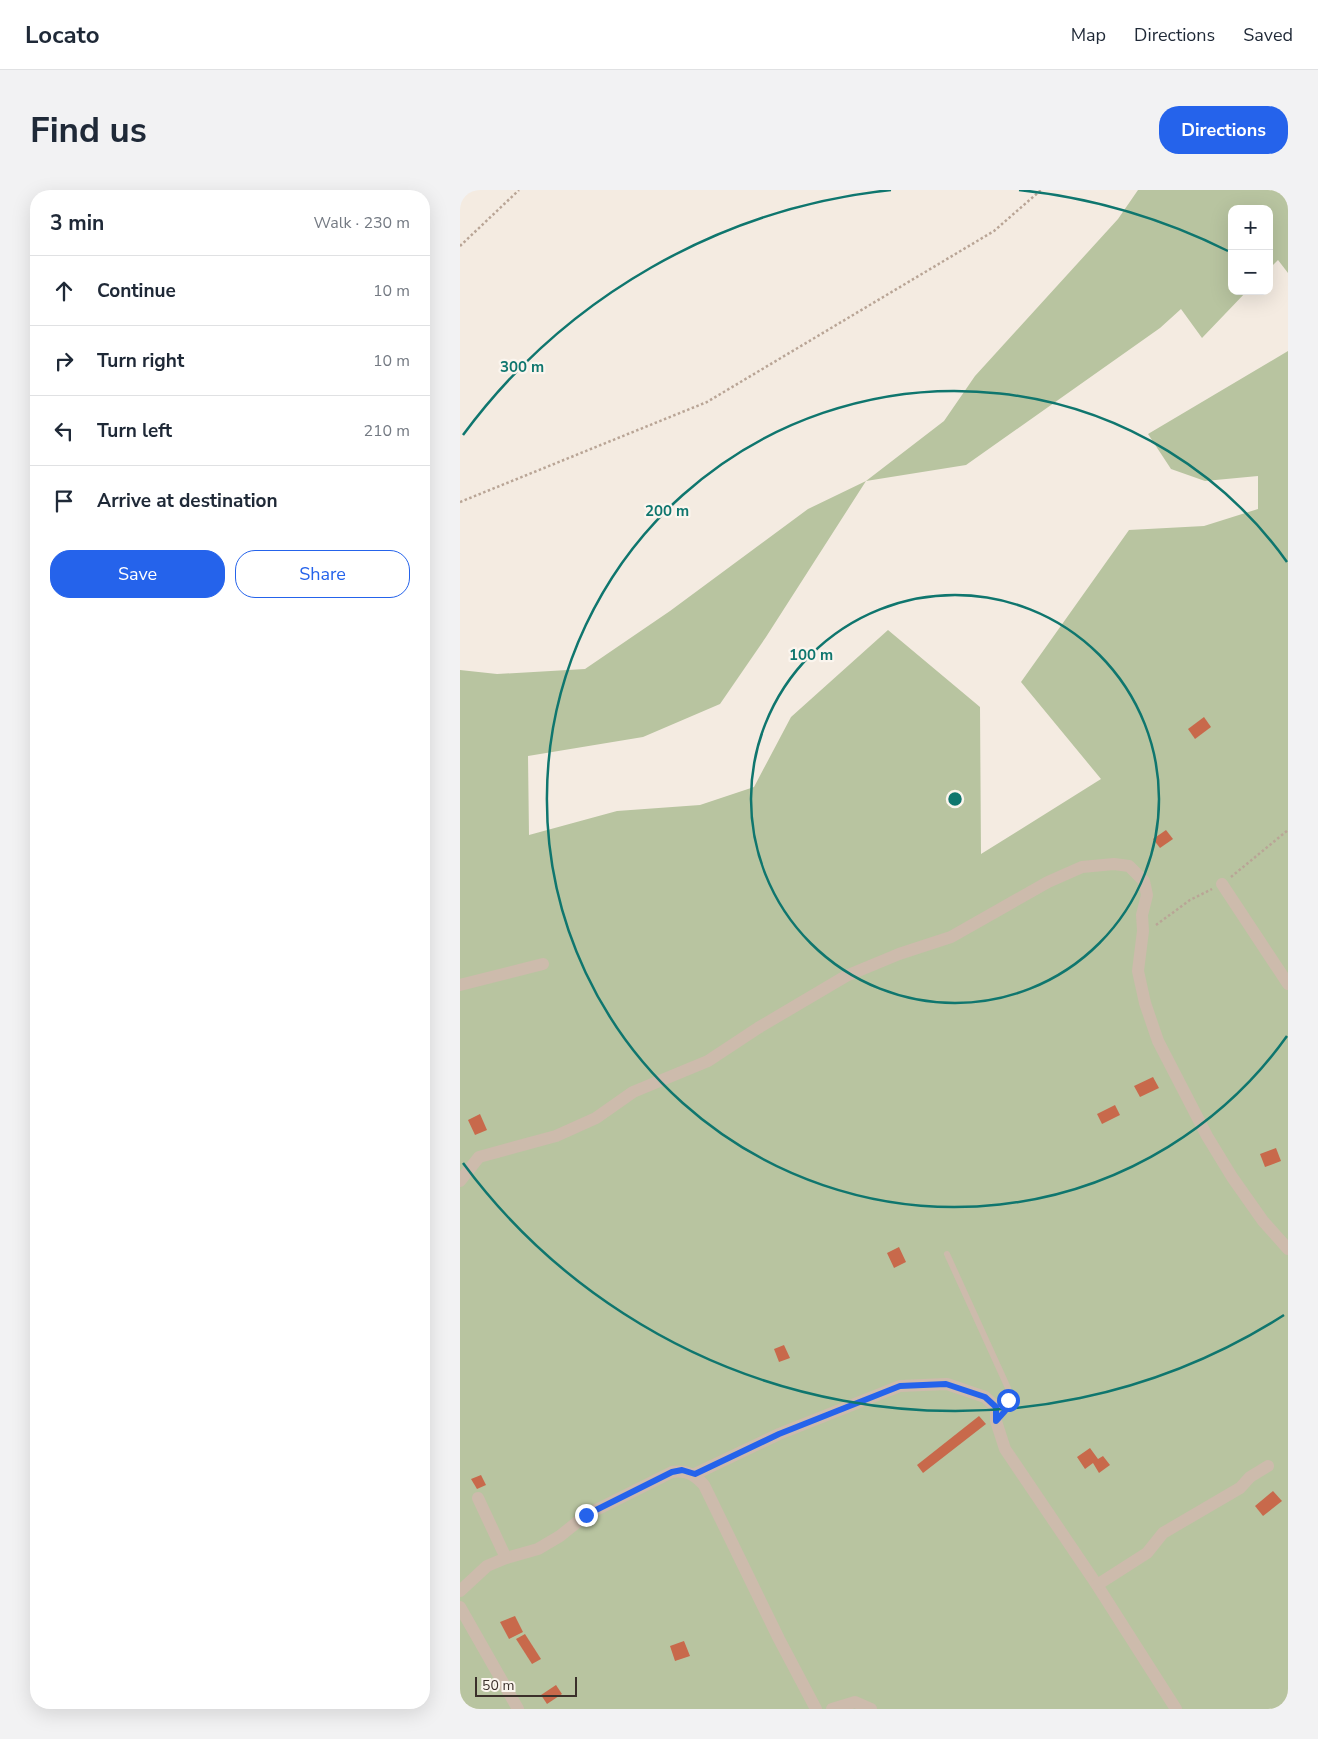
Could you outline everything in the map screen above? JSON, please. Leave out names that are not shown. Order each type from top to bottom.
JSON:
[{"type":"street","points":[[460,1181],[479,1157],[556,1136],[596,1118],[633,1092],[708,1061],[758,1028],[846,976],[899,954],[951,937],[1048,882],[1082,867],[1114,864],[1129,866],[1144,881],[1147,895],[1142,915],[1143,931],[1138,971],[1145,1003],[1158,1041],[1207,1136],[1232,1177],[1262,1221],[1288,1249]]},
{"type":"street","points":[[1222,884],[1288,984]]},
{"type":"street","points":[[460,985],[543,964]]},
{"type":"street","points":[[695,1474],[779,1434],[900,1386],[946,1384],[985,1397],[996,1407],[996,1421],[1005,1449],[1097,1585],[1176,1709]]},
{"type":"street","points":[[1097,1585],[1147,1553],[1164,1533],[1240,1488],[1250,1477],[1268,1466]]},
{"type":"street","points":[[460,1591],[486,1566],[538,1549],[560,1536],[586,1515],[672,1472],[682,1470],[695,1474],[704,1485],[779,1639],[816,1709]]},
{"type":"street","points":[[478,1498],[506,1558]]},
{"type":"street","points":[[460,1607],[518,1709]]},
{"type":"street","points":[[832,1709],[855,1702],[871,1709]]},
{"type":"lane","points":[[947,1254],[1008,1388],[1005,1411],[996,1421]]},
{"type":"path","points":[[460,246],[519,190]]},
{"type":"path","points":[[460,502],[706,402],[994,231],[1041,190]]},
{"type":"green space","points":[[1138,190],[1288,190],[1288,273],[1278,260],[1273,265],[1273,205],[1228,205],[1228,295],[1243,295],[1202,338],[1181,309],[1160,328],[966,465],[866,481],[944,421],[975,376],[1118,219]]},
{"type":"green space","points":[[1288,351],[1288,1709],[460,1709],[460,670],[497,674],[585,669],[670,611],[808,509],[866,481],[766,637],[720,704],[643,737],[528,756],[529,835],[617,811],[700,805],[754,787],[791,717],[888,630],[980,707],[981,854],[1101,779],[1021,682],[1129,530],[1204,526],[1258,509],[1258,476],[1205,481],[1171,469],[1148,434]]},
{"type":"building","points":[[1204,717],[1211,727],[1195,739],[1188,729]]},
{"type":"building","points":[[1166,830],[1173,839],[1160,848],[1153,839]]},
{"type":"building","points":[[1153,1077],[1159,1088],[1140,1097],[1134,1086]]},
{"type":"building","points":[[1115,1105],[1120,1115],[1102,1124],[1097,1114]]},
{"type":"building","points":[[480,1114],[487,1130],[475,1135],[468,1120]]},
{"type":"building","points":[[1276,1148],[1281,1161],[1265,1167],[1260,1154]]},
{"type":"building","points":[[899,1247],[906,1262],[894,1268],[887,1253]]},
{"type":"building","points":[[784,1345],[790,1358],[779,1362],[774,1349]]},
{"type":"building","points":[[979,1416],[986,1424],[923,1473],[917,1465]]},
{"type":"building","points":[[1090,1448],[1098,1459],[1103,1456],[1110,1465],[1099,1473],[1093,1463],[1085,1469],[1077,1457]]},
{"type":"building","points":[[481,1475],[486,1485],[477,1489],[471,1479]]},
{"type":"building","points":[[1273,1491],[1282,1501],[1263,1516],[1255,1506]]},
{"type":"building","points":[[515,1616],[523,1632],[509,1639],[500,1622]]},
{"type":"building","points":[[525,1634],[541,1659],[532,1664],[516,1639]]},
{"type":"building","points":[[684,1641],[690,1656],[675,1661],[670,1646]]},
{"type":"building","points":[[556,1685],[562,1694],[547,1704],[541,1695]]},
{"type":"route","points":[[586,1515],[672,1472],[682,1470],[695,1474],[724,1462],[779,1434],[900,1386],[946,1384],[985,1397],[996,1407],[996,1421],[1005,1411],[1008,1400]]}]
